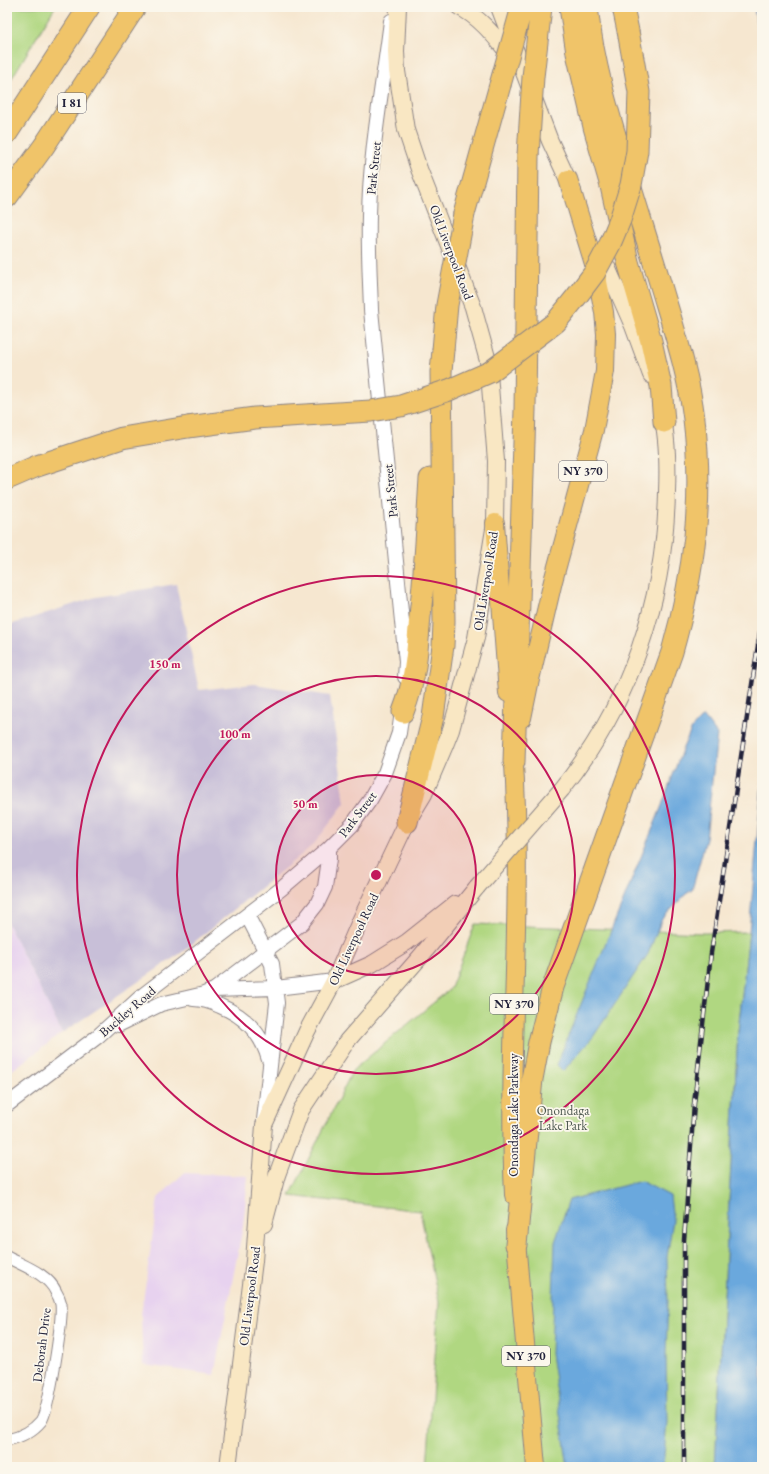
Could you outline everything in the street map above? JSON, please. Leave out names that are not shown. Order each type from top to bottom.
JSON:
[{"type":"highway","points":[[7,133],[89,7]]},
{"type":"highway","name":"I 81","points":[[7,197],[44,146],[135,7]]},
{"type":"highway","points":[[407,822],[433,717],[443,638],[441,372],[447,305],[464,214],[522,7]]},
{"type":"highway","points":[[514,762],[525,410],[528,155],[533,77],[541,7]]},
{"type":"highway","points":[[570,7],[577,53],[594,127],[611,186],[628,262],[651,341],[661,386],[664,422]]},
{"type":"highway","points":[[516,1245],[532,1079],[539,1042],[553,987],[672,652],[683,613],[693,562],[698,505],[699,482],[694,419],[685,368],[602,93],[590,38],[587,7]]},
{"type":"highway","points":[[7,479],[38,466],[122,438],[255,418],[371,411],[401,406],[449,390],[490,372],[556,322],[577,296],[598,265],[620,220],[631,185],[637,151],[639,92],[623,7]]},
{"type":"highway","points":[[403,712],[410,692],[415,670],[423,589],[435,392],[443,350]]},
{"type":"main road","name":"Old Liverpool Road","points":[[228,1467],[254,1261],[264,1125],[307,1031],[334,981],[361,919],[407,822],[424,794],[451,730],[476,638],[495,523],[496,461],[488,361],[473,307],[419,169],[406,130],[397,71],[396,50],[398,7]]},
{"type":"main road","name":"NY 370","points":[[459,7],[472,15],[494,34],[526,76]]},
{"type":"main road","name":"NY 370","points":[[499,7],[550,141],[568,179],[595,267],[604,312],[606,334],[605,371],[594,430],[553,581],[529,684],[514,762]]},
{"type":"main road","points":[[254,1261],[277,1174],[301,1110],[347,1041],[562,789],[590,751],[605,725],[629,676],[643,640],[652,610],[666,527],[668,470],[664,422],[653,383],[633,326],[568,179]]},
{"type":"main road","name":"NY 370","points":[[495,523],[514,762]]},
{"type":"main road","name":"Onondaga Lake Parkway","points":[[514,762],[517,890],[512,1076],[512,1162],[516,1245],[536,1467]]},
{"type":"main road","points":[[334,981],[372,964],[407,942],[477,887]]},
{"type":"street","name":"Park Street","points":[[247,915],[281,889],[352,826],[370,800],[384,773],[399,733],[403,712],[406,662],[369,274],[370,188],[393,7]]},
{"type":"street","points":[[97,1037],[130,1018],[161,1004],[204,994],[214,990],[302,923],[317,904],[325,887],[329,848]]},
{"type":"street","name":"Old Liverpool Road","points":[[247,915],[272,964],[276,988],[277,1003],[264,1125]]},
{"type":"street","name":"Buckley Road","points":[[7,1105],[97,1037],[143,995],[247,915]]},
{"type":"street","points":[[214,990],[276,988],[334,981]]},
{"type":"street","points":[[178,1000],[198,999],[208,1001],[230,1010],[248,1022],[261,1039],[270,1065]]},
{"type":"street","name":"Deborah Drive","points":[[7,1257],[45,1279],[56,1291],[61,1304],[60,1325],[48,1401],[42,1420],[32,1430],[18,1438],[7,1440]]},
{"type":"shaded area","points":[[176,584],[199,690],[254,684],[330,696],[345,803],[314,844],[181,953],[62,1033],[7,922],[7,626],[96,597]]},
{"type":"shaded area","points":[[7,922],[62,1033],[7,1074]]},
{"type":"shaded area","points":[[184,1173],[248,1176],[243,1226],[214,1375],[143,1365],[141,1315],[158,1198]]},
{"type":"green space","points":[[7,7],[55,7],[7,86]]},
{"type":"green space","name":"Onondaga Lake Park","points":[[475,924],[704,933],[749,932],[738,1032],[715,1467],[427,1467],[439,1302],[420,1211],[290,1196],[353,1070],[451,988]]},
{"type":"water","points":[[754,7],[762,7],[762,73],[761,52]]},
{"type":"water","points":[[703,716],[717,734],[706,839],[692,890],[686,894],[662,919],[648,954],[593,1037],[563,1071],[557,1065],[568,1036],[661,808],[682,750],[692,728]]},
{"type":"water","points":[[762,782],[762,1467],[715,1467],[738,1032],[749,932]]},
{"type":"water","points":[[641,1181],[670,1196],[673,1220],[667,1257],[667,1422],[663,1467],[568,1467],[551,1354],[555,1242],[569,1200]]},
{"type":"railway","points":[[684,1467],[684,1240],[694,1104],[711,953],[762,619]]}]
